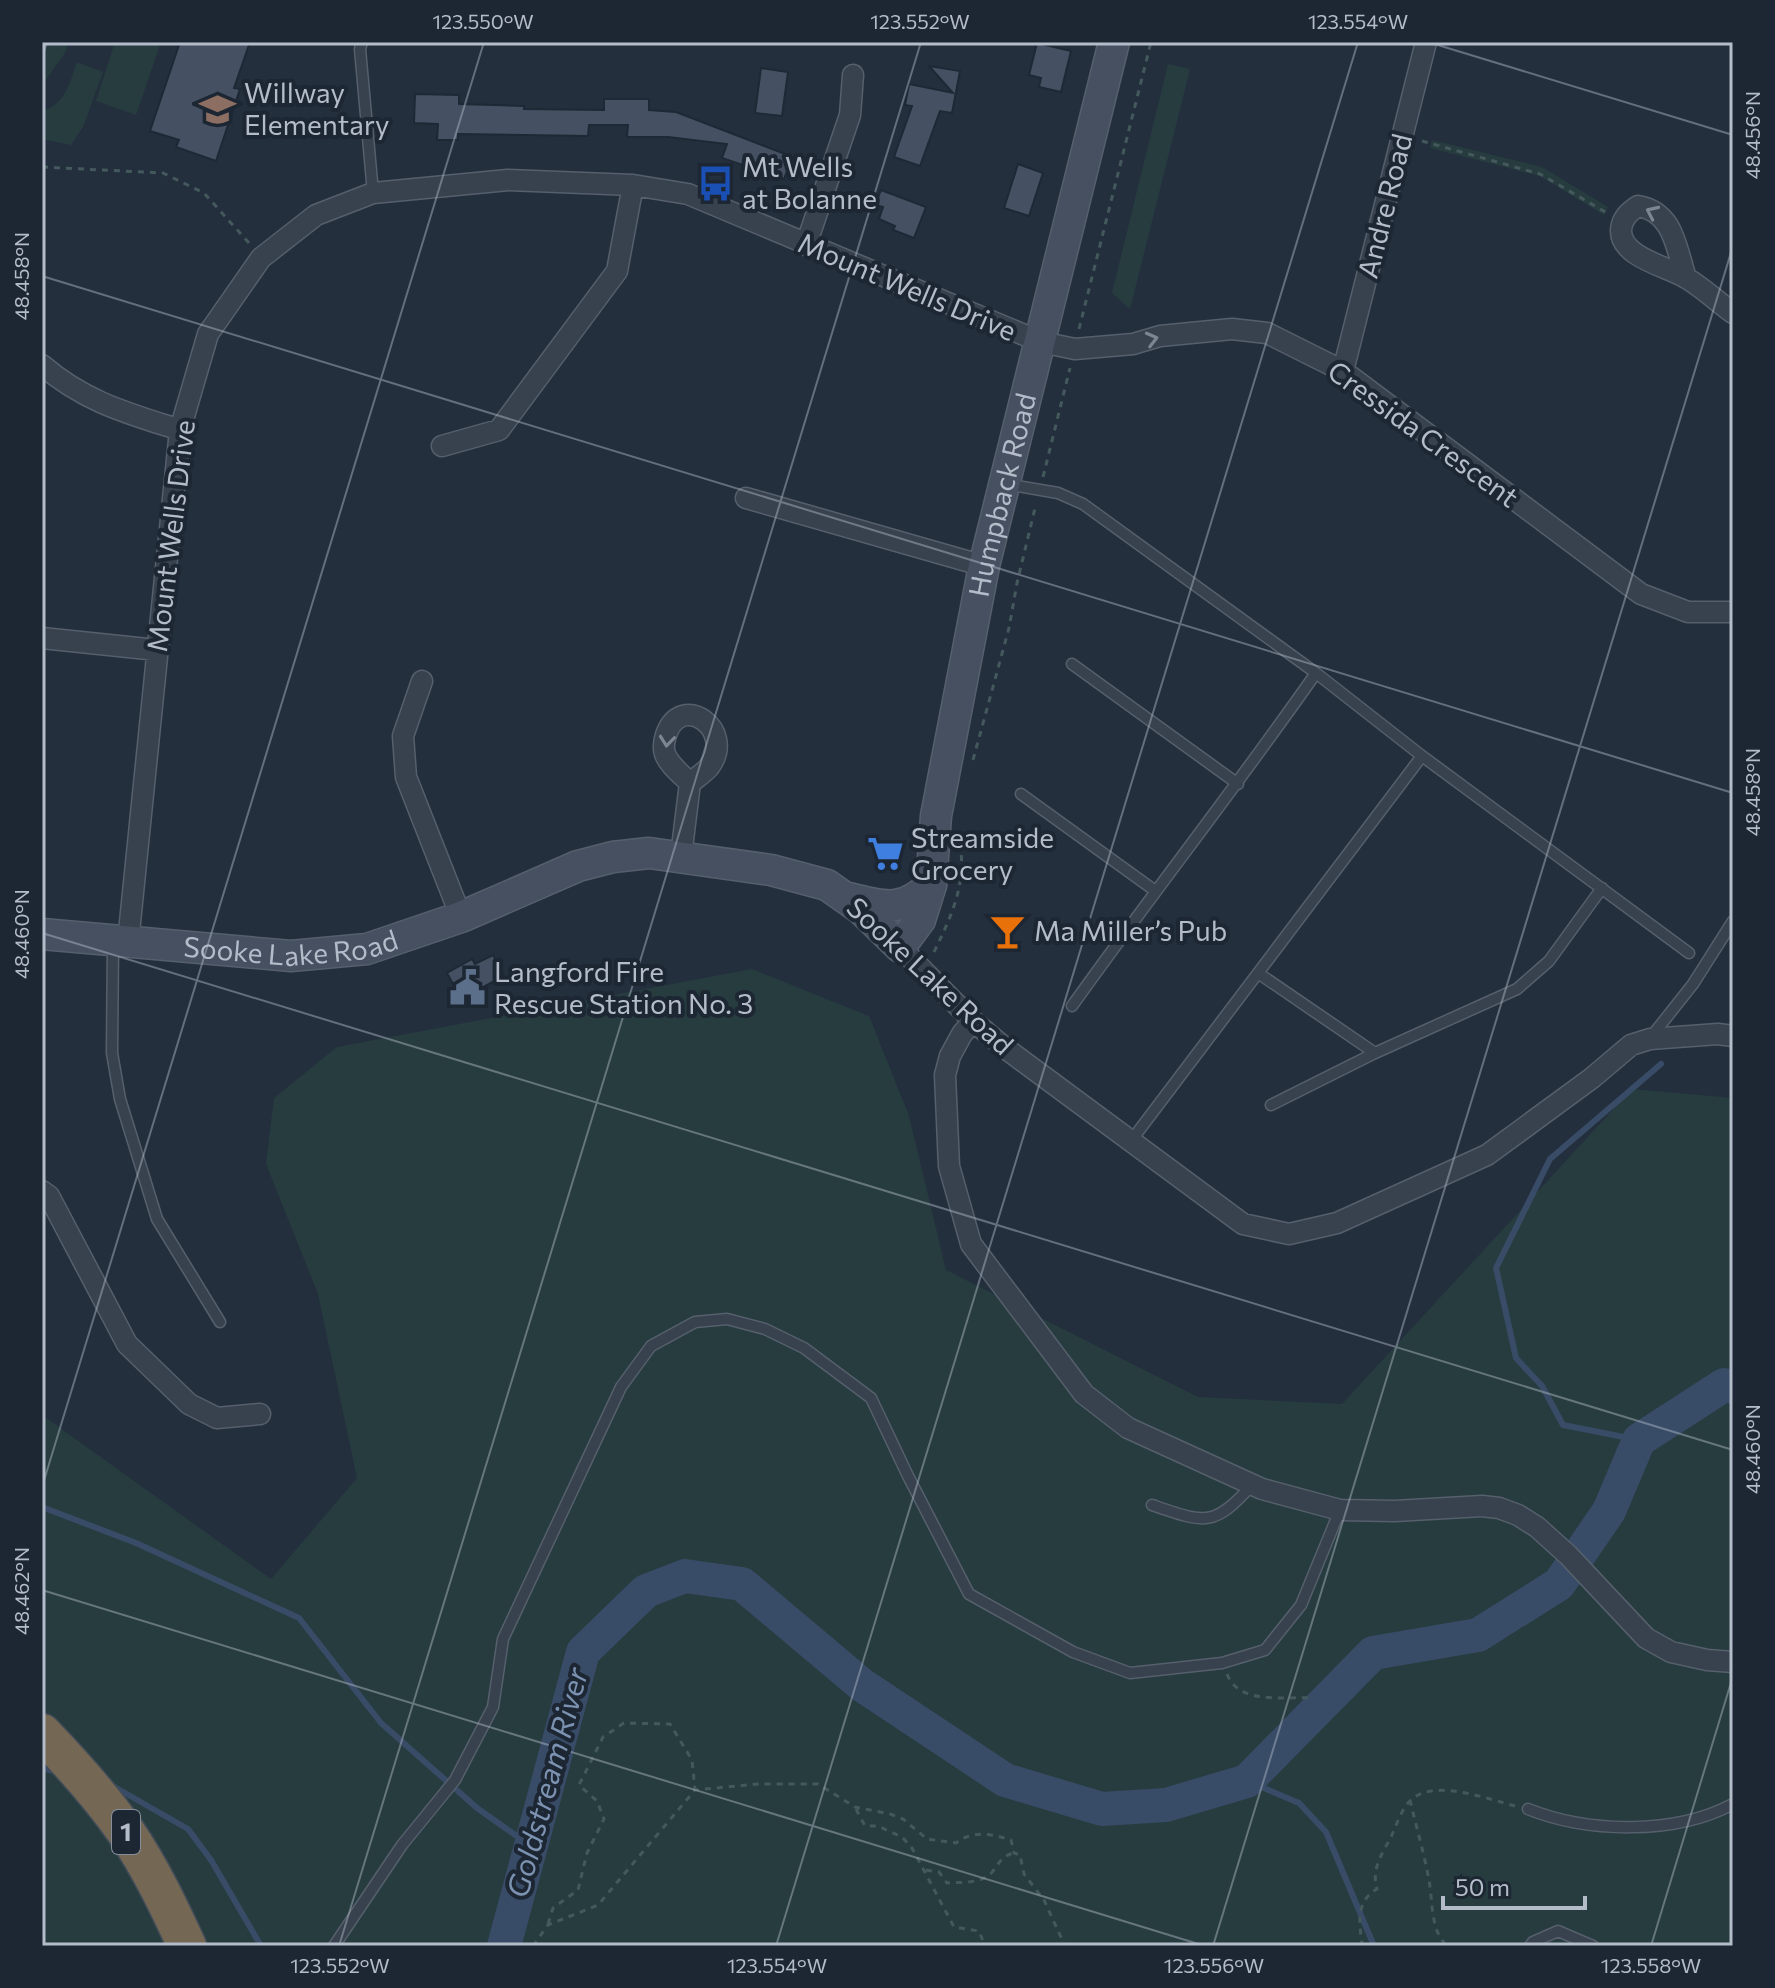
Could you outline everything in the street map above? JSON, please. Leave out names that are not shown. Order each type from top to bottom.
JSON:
[{"type":"highway","name":"1","points":[[42,1733],[89,1783],[127,1833],[168,1905],[187,1946]]},
{"type":"highway","name":"1","points":[[42,1765],[83,1814],[122,1869],[164,1946]]},
{"type":"street","name":"Humpback Road","points":[[900,947],[920,920],[931,885],[936,816],[984,566],[1114,42]]},
{"type":"street","name":"Andre Road","points":[[1343,371],[1426,42]]},
{"type":"street","points":[[806,245],[850,115],[853,75]]},
{"type":"street","name":"Mount Wells Drive","points":[[121,941],[180,430],[208,334],[261,258],[316,215],[373,193],[508,180],[633,185],[688,194],[1041,342]]},
{"type":"street","points":[[442,446],[499,430],[617,271],[633,185]]},
{"type":"street","points":[[1686,278],[1665,219],[1654,209],[1638,206],[1623,220],[1621,234],[1628,247],[1640,257],[1686,278],[1733,313]]},
{"type":"street","name":"Cressida Crescent","points":[[1041,342],[1075,349],[1232,329],[1267,333],[1343,371],[1641,594],[1688,612],[1733,612]]},
{"type":"street","points":[[42,365],[58,379],[102,405],[180,430]]},
{"type":"street","points":[[746,498],[984,566]]},
{"type":"street","points":[[42,638],[157,650]]},
{"type":"street","points":[[422,681],[403,736],[406,777],[461,917]]},
{"type":"street","points":[[681,856],[690,783]]},
{"type":"street","name":"Sooke Lake Road","points":[[42,934],[291,956],[367,949],[461,917],[578,866],[613,857],[649,853],[681,856],[800,876],[827,885],[846,897],[973,1021],[1005,1048],[1243,1224],[1289,1234],[1337,1223],[1487,1155],[1592,1078],[1631,1045],[1650,1039],[1718,1034],[1733,1036]]},
{"type":"street","points":[[846,897],[898,906],[915,900],[931,885]]},
{"type":"street","points":[[973,1021],[950,1056],[945,1075],[949,1166],[971,1244],[1084,1394],[1128,1428],[1252,1485],[1340,1510],[1499,1508],[1518,1515],[1537,1527],[1568,1555],[1646,1638],[1671,1652],[1733,1662]]},
{"type":"street","points":[[42,1191],[49,1196],[127,1344],[189,1404],[217,1418],[260,1414]]},
{"type":"lane","points":[[362,42],[360,49],[373,193]]},
{"type":"lane","points":[[1004,483],[1058,493],[1083,504],[1316,673],[1422,756],[1689,953]]},
{"type":"lane","points":[[1072,664],[1238,784]]},
{"type":"lane","points":[[1072,1006],[1154,890],[1238,784],[1316,673]]},
{"type":"lane","points":[[1131,1141],[1422,756]]},
{"type":"lane","points":[[1021,794],[1154,890]]},
{"type":"lane","points":[[1271,1105],[1375,1053],[1517,989],[1549,961],[1602,888]]},
{"type":"lane","points":[[1650,1039],[1693,984],[1733,921]]},
{"type":"lane","points":[[121,941],[112,1053],[120,1099],[157,1219],[220,1322]]},
{"type":"lane","points":[[1258,973],[1375,1053]]},
{"type":"lane","points":[[334,1946],[402,1845],[455,1780],[487,1720],[493,1707],[503,1639],[621,1387],[651,1346],[695,1322],[727,1319],[765,1329],[804,1348],[871,1398],[969,1594],[1073,1652],[1130,1673],[1222,1663],[1265,1650],[1301,1605],[1340,1510]]},
{"type":"lane","points":[[1152,1505],[1191,1518],[1214,1518],[1229,1510],[1252,1485]]},
{"type":"lane","points":[[1528,1809],[1552,1819],[1590,1826],[1656,1826],[1718,1812],[1733,1804]]},
{"type":"lane","points":[[1530,1946],[1558,1931],[1593,1946]]},
{"type":"path","points":[[972,765],[1009,628],[1017,583],[1151,42]]},
{"type":"path","points":[[1403,136],[1540,174],[1623,220]]},
{"type":"path","points":[[42,167],[163,173],[204,193],[261,258]]},
{"type":"path","points":[[1222,1663],[1229,1681],[1245,1694],[1272,1698],[1314,1698]]},
{"type":"path","points":[[533,1946],[548,1925],[553,1908],[578,1890],[587,1853],[604,1819],[597,1801],[579,1785],[603,1737],[624,1723],[670,1724],[692,1760],[695,1790]]},
{"type":"path","points":[[548,1925],[598,1905],[695,1790],[758,1784],[818,1784],[855,1807],[903,1819],[927,1839],[956,1843],[966,1835],[999,1836],[1011,1840],[1014,1853]]},
{"type":"path","points":[[1360,1946],[1358,1914],[1369,1894],[1377,1889],[1374,1879],[1378,1862],[1410,1800],[1426,1791],[1453,1791],[1528,1809]]},
{"type":"path","points":[[1410,1800],[1439,1939],[1447,1946]]},
{"type":"path","points":[[855,1807],[865,1826],[878,1826],[902,1837],[926,1870],[954,1927],[979,1931],[985,1946]]},
{"type":"path","points":[[926,1870],[939,1872],[947,1883],[972,1882],[993,1873],[1005,1855],[1020,1855],[1024,1874],[1044,1900],[1065,1946]]},
{"type":"green space","points":[[42,42],[69,42],[65,53],[42,85]]},
{"type":"green space","points":[[115,42],[160,45],[136,115],[96,101]]},
{"type":"green space","points":[[77,62],[103,72],[83,127],[71,145],[42,139],[42,111],[61,98]]},
{"type":"green space","points":[[1168,64],[1190,69],[1130,309],[1112,293]]},
{"type":"green space","points":[[1432,140],[1542,167],[1608,207],[1604,215],[1540,176],[1430,148]]},
{"type":"green space","points":[[752,969],[869,1016],[909,1116],[946,1270],[1198,1397],[1342,1404],[1632,1089],[1733,1098],[1733,1946],[42,1946],[42,1415],[271,1579],[357,1478],[318,1294],[266,1164],[274,1098],[337,1047]]},
{"type":"building","points":[[180,42],[250,42],[234,88],[240,89],[216,161],[176,147],[179,140],[150,131]]},
{"type":"building","points":[[1037,43],[1071,51],[1061,92],[1039,87],[1041,78],[1029,75]]},
{"type":"building","points":[[929,66],[960,71],[952,113],[940,111],[920,166],[894,157],[912,106],[905,105],[909,84],[953,93]]},
{"type":"building","points":[[761,68],[788,72],[782,116],[755,113]]},
{"type":"building","points":[[415,94],[459,95],[459,104],[524,106],[524,109],[604,110],[604,99],[649,99],[649,110],[676,112],[793,157],[784,179],[722,158],[727,144],[668,137],[627,137],[628,125],[589,125],[588,136],[458,134],[458,140],[437,140],[438,124],[414,123]]},
{"type":"building","points":[[1018,164],[1043,173],[1029,216],[1004,208]]},
{"type":"building","points":[[881,190],[926,207],[914,238],[893,230],[895,226],[879,219],[883,207],[875,205]]},
{"type":"building","name":"Langford Fire Rescue Station No. 3","points":[[493,955],[504,976],[461,999],[447,973],[472,959],[475,964]]},
{"type":"waterway","points":[[1639,1440],[1563,1425],[1542,1386],[1516,1358],[1496,1268],[1550,1159],[1661,1064]]},
{"type":"waterway","name":"Goldstream River","points":[[504,1946],[583,1652],[646,1591],[685,1576],[742,1584],[862,1685],[1005,1780],[1102,1809],[1166,1805],[1247,1781],[1373,1653],[1478,1635],[1559,1584],[1609,1511],[1639,1440],[1724,1385],[1733,1387]]},
{"type":"waterway","points":[[42,1507],[136,1543],[299,1618],[381,1723],[477,1808],[531,1846]]},
{"type":"waterway","points":[[42,1768],[58,1772]]},
{"type":"waterway","points":[[1247,1781],[1299,1803],[1326,1832],[1374,1946]]},
{"type":"waterway","points":[[111,1785],[188,1829],[211,1860],[261,1946]]},
{"type":"place","name":"Willway Elementary","points":[[218,109]]},
{"type":"place","name":"Mt Wells at Bolanne","points":[[716,183]]},
{"type":"place","name":"Streamside Grocery","points":[[885,854]]},
{"type":"place","name":"Ma Miller’s Pub","points":[[1008,931]]},
{"type":"place","name":"Langford Fire Rescue Station No. 3","points":[[468,988]]}]
